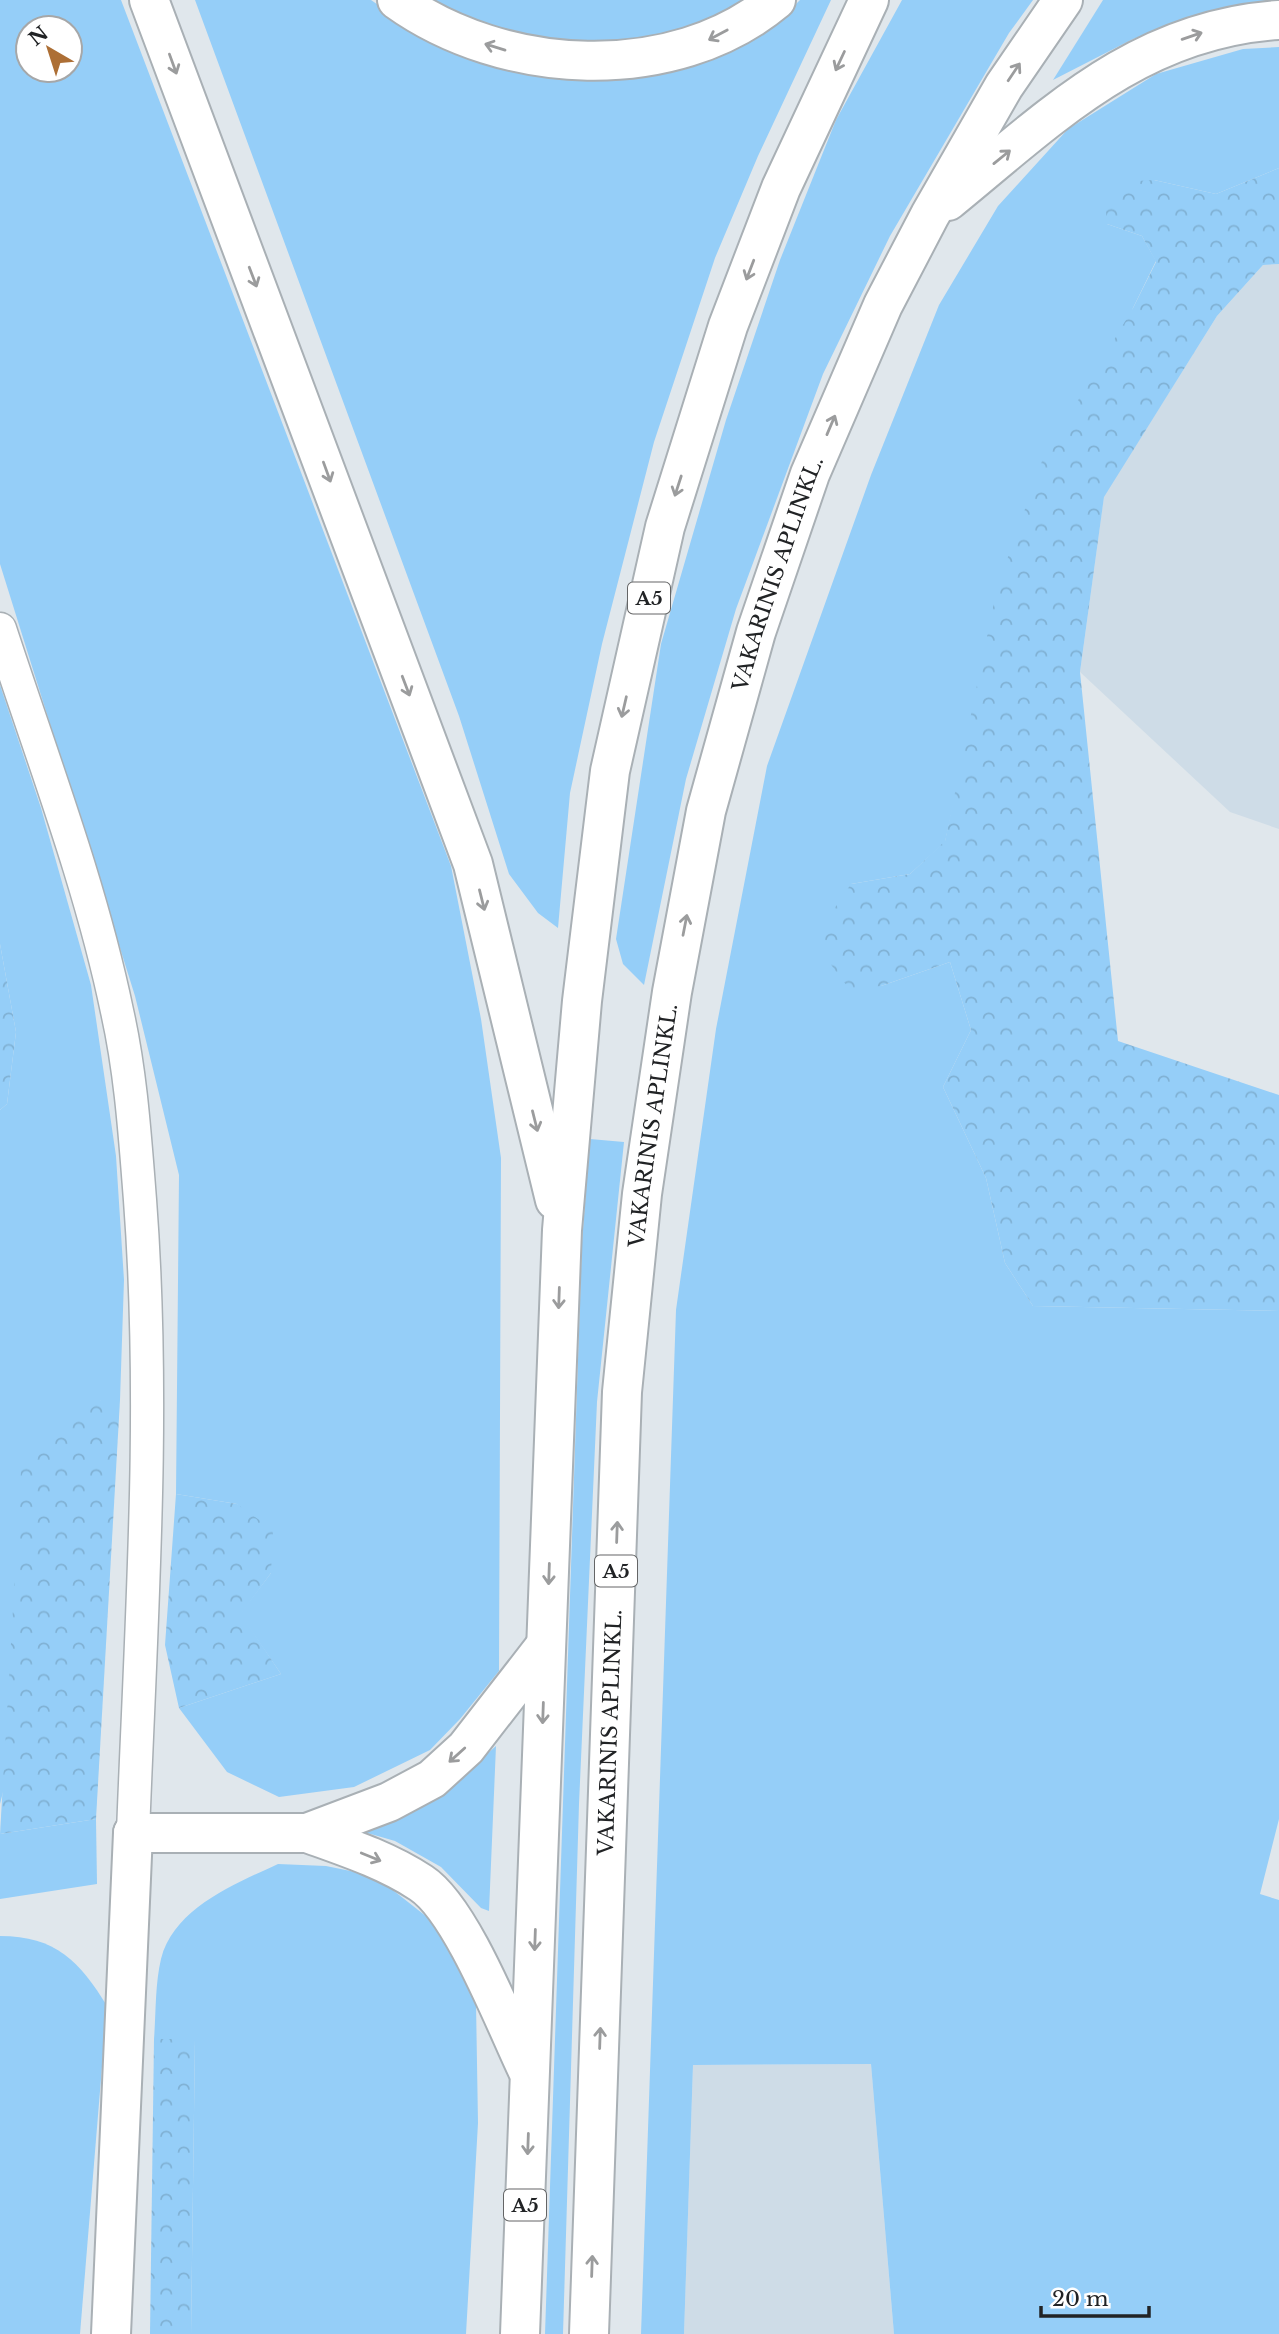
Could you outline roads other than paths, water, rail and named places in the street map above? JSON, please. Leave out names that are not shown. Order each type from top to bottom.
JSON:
[{"type":"main road","points":[[149,0],[473,864],[562,1230]]},
{"type":"main road","points":[[397,0],[414,12],[462,36],[513,52],[576,61],[643,57],[708,40],[776,0]]},
{"type":"main road","name":"A5","points":[[520,2334],[562,1230],[582,1002],[610,771],[665,527],[728,326],[780,188],[869,0]]},
{"type":"main road","name":"VAKARINIS APLINKL.","points":[[589,2334],[622,1392],[642,1194],[672,992],[706,811],[755,632],[810,474],[883,305],[930,215],[1004,86],[1063,0]]},
{"type":"main road","points":[[930,215],[1088,87],[1147,53],[1201,33],[1279,20]]},
{"type":"main road","points":[[307,1833],[389,1802],[432,1779],[466,1748],[546,1645]]},
{"type":"main road","points":[[111,2334],[133,1833],[307,1833],[378,1859],[424,1884],[455,1922],[530,2076]]},
{"type":"street","points":[[0,629],[94,918],[118,1012],[133,1106],[147,1290],[149,1419],[133,1833]]}]
